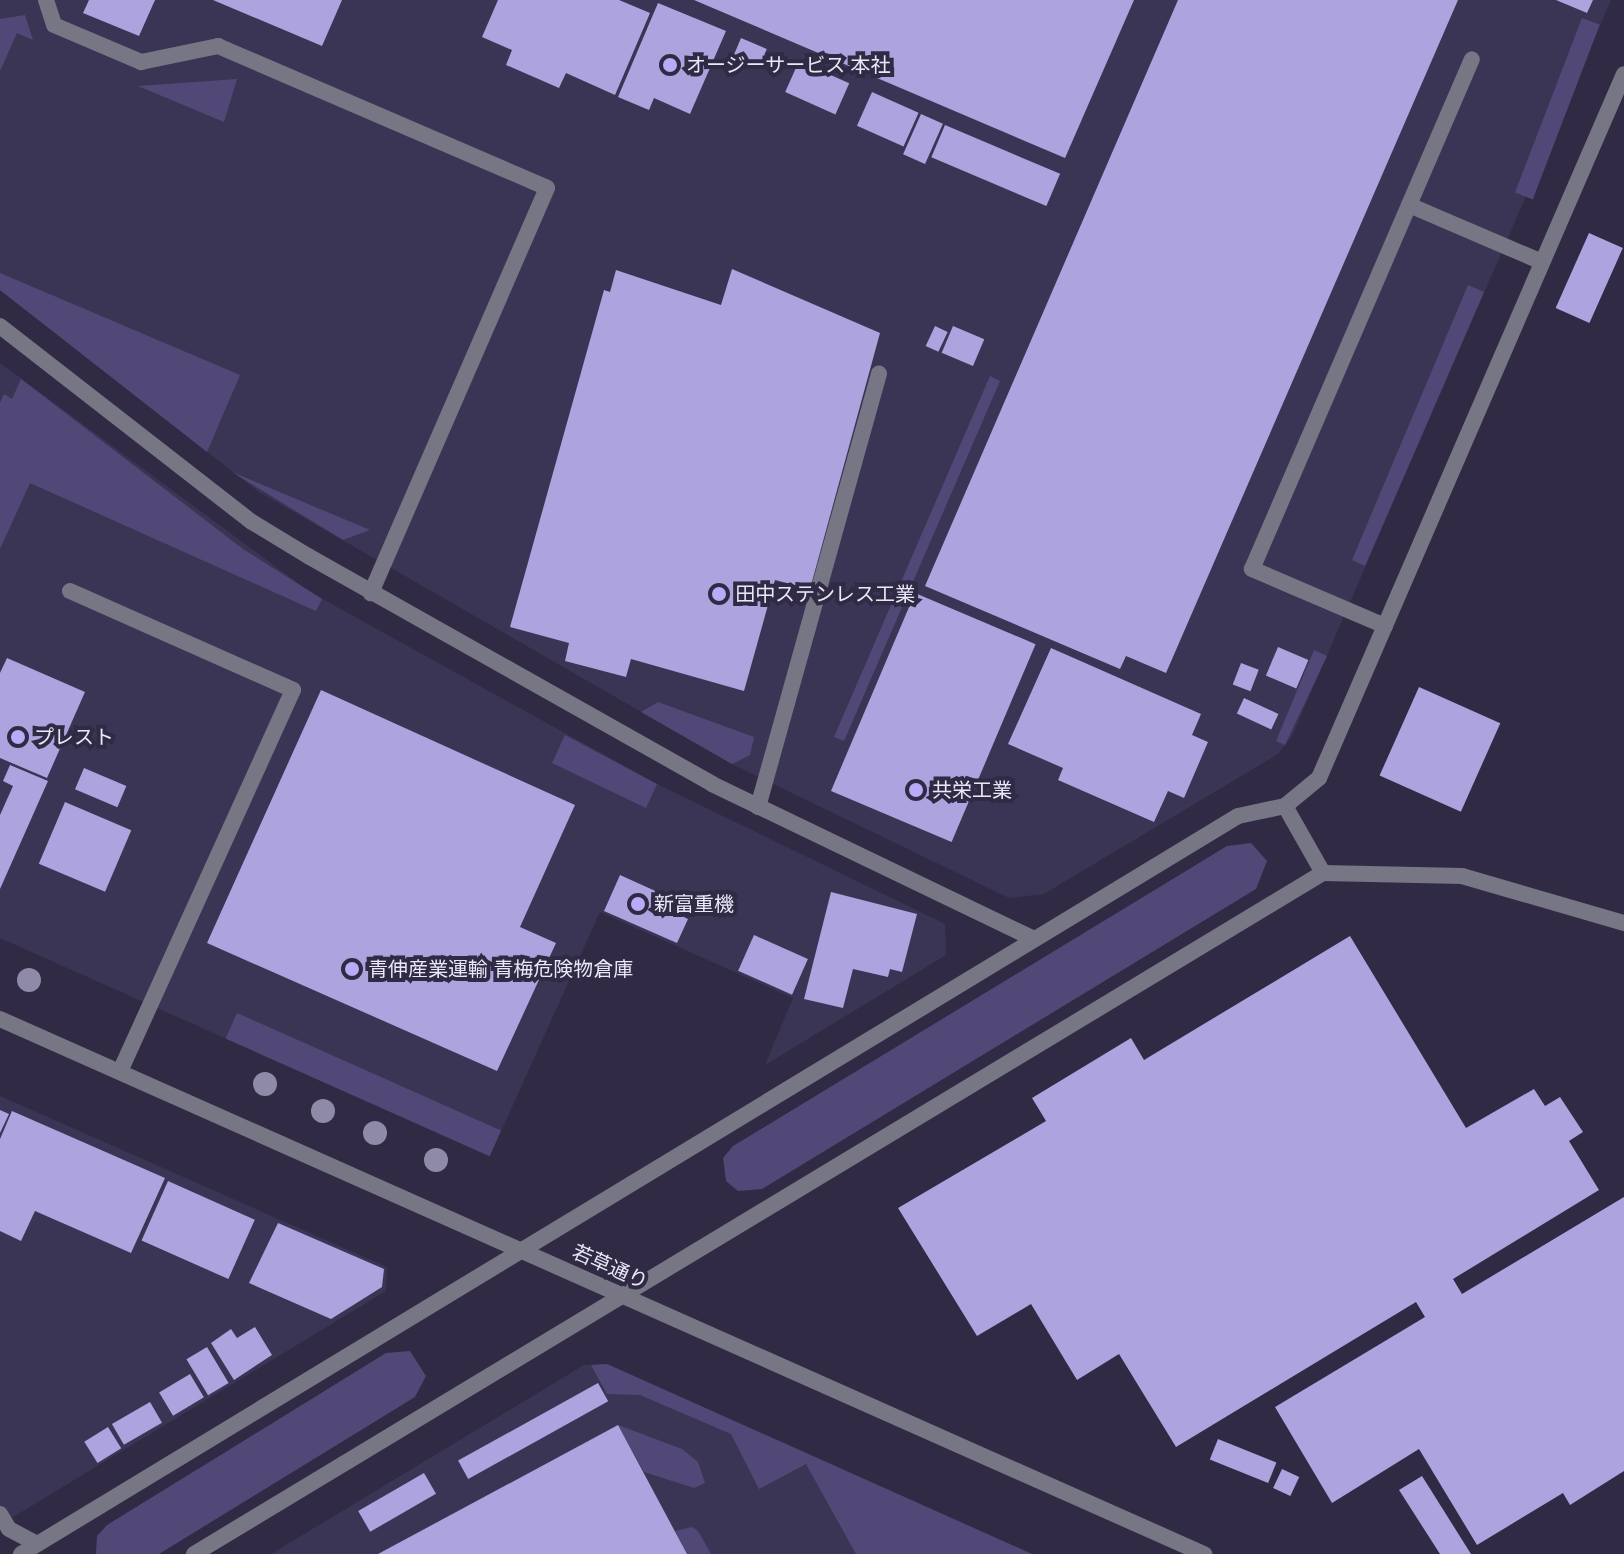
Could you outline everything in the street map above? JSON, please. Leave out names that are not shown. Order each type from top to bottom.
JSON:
[{"type":"street","points":[[46,0],[54,25],[141,62],[218,46],[547,188],[371,593]]},
{"type":"street","points":[[1385,626],[1252,569],[1472,59]]},
{"type":"street","points":[[21,1554],[40,1549],[521,1250],[1238,816],[1285,806],[1319,778],[1624,74]]},
{"type":"street","points":[[1409,205],[1542,262]]},
{"type":"street","points":[[0,326],[252,522],[371,593],[758,807],[1034,939]]},
{"type":"street","points":[[758,807],[879,374]]},
{"type":"street","points":[[70,591],[293,690],[120,1072]]},
{"type":"street","points":[[1285,806],[1323,873]]},
{"type":"street","points":[[194,1554],[1323,873],[1462,876],[1624,923]]},
{"type":"street","name":"若草通り","points":[[0,1019],[1204,1554]]},
{"type":"street","points":[[0,1514],[9,1529],[40,1549]]},
{"type":"shaded area","points":[[0,0],[1611,0],[1292,736],[1278,754],[1044,894],[1009,898],[732,764],[259,492],[0,290]]},
{"type":"shaded area","points":[[25,15],[33,40],[17,33],[0,71],[0,19]]},
{"type":"shaded area","points":[[1582,18],[1600,25],[1533,199],[1515,193]]},
{"type":"shaded area","points":[[237,79],[224,122],[138,86]]},
{"type":"shaded area","points":[[0,273],[240,375],[207,452],[0,290]]},
{"type":"shaded area","points":[[1468,285],[1484,292],[1365,566],[1352,560]]},
{"type":"shaded area","name":"青伸産業運輸 青梅危険物倉庫","points":[[0,363],[310,592],[657,784],[945,924],[946,955],[765,1065],[793,998],[600,912],[490,1156],[0,938]]},
{"type":"shaded area","points":[[990,376],[1000,381],[844,741],[834,737]]},
{"type":"shaded area","points":[[21,379],[243,549],[322,599],[316,611],[30,483],[0,549],[0,403],[4,394],[12,399]]},
{"type":"shaded area","points":[[232,472],[370,530],[343,540]]},
{"type":"shaded area","points":[[1314,650],[1327,656],[1285,745],[1276,741]]},
{"type":"shaded area","points":[[658,702],[754,737],[750,755],[732,764],[641,712]]},
{"type":"shaded area","points":[[565,735],[657,784],[646,808],[552,763]]},
{"type":"shaded area","points":[[1251,843],[1267,861],[1256,889],[762,1189],[738,1191],[726,1181],[723,1158],[733,1146],[1227,846]]},
{"type":"shaded area","points":[[237,1013],[501,1131],[490,1156],[226,1039]]},
{"type":"shaded area","points":[[0,1096],[387,1267],[386,1291],[0,1525]]},
{"type":"shaded area","points":[[410,1351],[426,1376],[415,1397],[159,1554],[96,1554],[97,1536],[107,1525],[386,1353]]},
{"type":"shaded area","points":[[607,1364],[1032,1554],[271,1554],[584,1365]]},
{"type":"shaded area","points":[[607,1364],[1032,1554],[856,1554],[806,1464],[759,1489],[731,1434],[640,1395],[607,1394],[591,1365]]},
{"type":"shaded area","points":[[618,1425],[682,1449],[698,1462],[705,1483],[694,1488],[644,1472]]},
{"type":"shaded area","points":[[692,1527],[698,1531],[711,1554],[687,1554],[675,1531]]},
{"type":"building","points":[[89,0],[155,0],[139,36],[83,13]]},
{"type":"building","points":[[213,0],[342,0],[322,46]]},
{"type":"building","points":[[498,0],[619,0],[650,13],[615,95],[566,73],[559,88],[506,65],[512,50],[482,37]]},
{"type":"building","points":[[694,0],[1134,0],[1065,158]]},
{"type":"building","points":[[1178,0],[1458,0],[1166,673],[1126,656],[1120,669],[925,586]]},
{"type":"building","points":[[1556,0],[1593,0],[1587,13]]},
{"type":"building","points":[[658,3],[726,31],[690,114],[654,98],[649,110],[618,97]]},
{"type":"building","points":[[741,38],[767,49],[759,67],[733,56]]},
{"type":"building","points":[[799,61],[849,83],[835,114],[785,92]]},
{"type":"building","points":[[872,92],[919,113],[904,147],[857,126]]},
{"type":"building","points":[[921,114],[943,124],[925,164],[903,154]]},
{"type":"building","points":[[945,125],[1060,174],[1046,206],[931,157]]},
{"type":"building","points":[[1589,233],[1623,248],[1589,323],[1556,308]]},
{"type":"building","points":[[732,269],[880,333],[810,589],[775,580],[744,691],[631,659],[626,677],[565,661],[569,643],[510,627],[604,290],[610,292],[616,270],[721,305]]},
{"type":"building","points":[[935,326],[948,332],[938,352],[926,346]]},
{"type":"building","points":[[953,326],[984,339],[973,366],[942,353]]},
{"type":"building","points":[[915,593],[1036,644],[952,842],[831,791]]},
{"type":"building","points":[[1278,647],[1308,660],[1296,688],[1266,676]]},
{"type":"building","points":[[1051,648],[1201,714],[1192,735],[1208,742],[1184,798],[1168,791],[1154,822],[1058,780],[1063,768],[1008,744]]},
{"type":"building","points":[[7,658],[85,692],[47,778],[0,758],[0,673]]},
{"type":"building","points":[[1241,663],[1259,670],[1250,691],[1233,684]]},
{"type":"building","points":[[1419,687],[1500,723],[1461,812],[1380,776]]},
{"type":"building","points":[[321,690],[575,805],[520,927],[556,943],[497,1071],[207,943]]},
{"type":"building","points":[[1244,698],[1278,714],[1271,729],[1237,713]]},
{"type":"building","points":[[10,765],[48,781],[0,889],[0,815],[13,786],[3,781]]},
{"type":"building","points":[[84,768],[126,786],[117,807],[75,789]]},
{"type":"building","points":[[65,802],[131,830],[105,892],[39,864]]},
{"type":"building","points":[[620,875],[673,899],[668,910],[688,919],[677,943],[604,911]]},
{"type":"building","points":[[831,892],[917,914],[902,972],[890,969],[888,977],[853,969],[843,1008],[804,999]]},
{"type":"building","points":[[754,935],[808,959],[792,995],[738,971]]},
{"type":"building","points":[[1350,936],[1466,1128],[1534,1089],[1545,1106],[1560,1097],[1583,1132],[1569,1141],[1599,1190],[1453,1279],[1462,1294],[1624,1197],[1624,1471],[1570,1505],[1563,1493],[1477,1545],[1419,1449],[1332,1503],[1275,1407],[1425,1317],[1416,1302],[1176,1447],[1119,1354],[1077,1380],[1031,1304],[977,1336],[898,1208],[1046,1121],[1032,1098],[1131,1038],[1144,1060]]},
{"type":"building","points":[[0,1110],[9,1114],[0,1133]]},
{"type":"building","points":[[12,1111],[165,1178],[131,1253],[35,1211],[21,1241],[0,1231],[0,1139]]},
{"type":"building","points":[[168,1181],[255,1220],[228,1279],[142,1240]]},
{"type":"building","points":[[278,1223],[384,1269],[382,1287],[331,1319],[249,1283]]},
{"type":"building","points":[[255,1327],[272,1355],[234,1380],[211,1343],[231,1329],[237,1338]]},
{"type":"building","points":[[207,1347],[229,1383],[208,1395],[186,1359]]},
{"type":"building","points":[[190,1374],[204,1397],[173,1416],[159,1393]]},
{"type":"building","points":[[598,1383],[608,1401],[468,1479],[458,1461]]},
{"type":"building","points":[[150,1402],[162,1423],[124,1445],[112,1424]]},
{"type":"building","points":[[618,1425],[687,1554],[378,1554]]},
{"type":"building","points":[[108,1427],[121,1448],[98,1463],[84,1442]]},
{"type":"building","points":[[1218,1439],[1276,1463],[1268,1483],[1210,1459]]},
{"type":"building","points":[[1282,1469],[1299,1477],[1290,1496],[1273,1488]]},
{"type":"building","points":[[424,1473],[436,1494],[370,1532],[358,1511]]},
{"type":"building","points":[[1422,1476],[1471,1554],[1440,1554],[1399,1490]]},
{"type":"place","name":"オージーサービス 本社","points":[[670,65]]},
{"type":"place","name":"田中ステンレス工業","points":[[719,594]]},
{"type":"place","name":"プレスト","points":[[18,737]]},
{"type":"place","name":"共栄工業","points":[[916,790]]},
{"type":"place","name":"新富重機","points":[[638,904]]},
{"type":"place","name":"青伸産業運輸 青梅危険物倉庫","points":[[352,969]]}]
